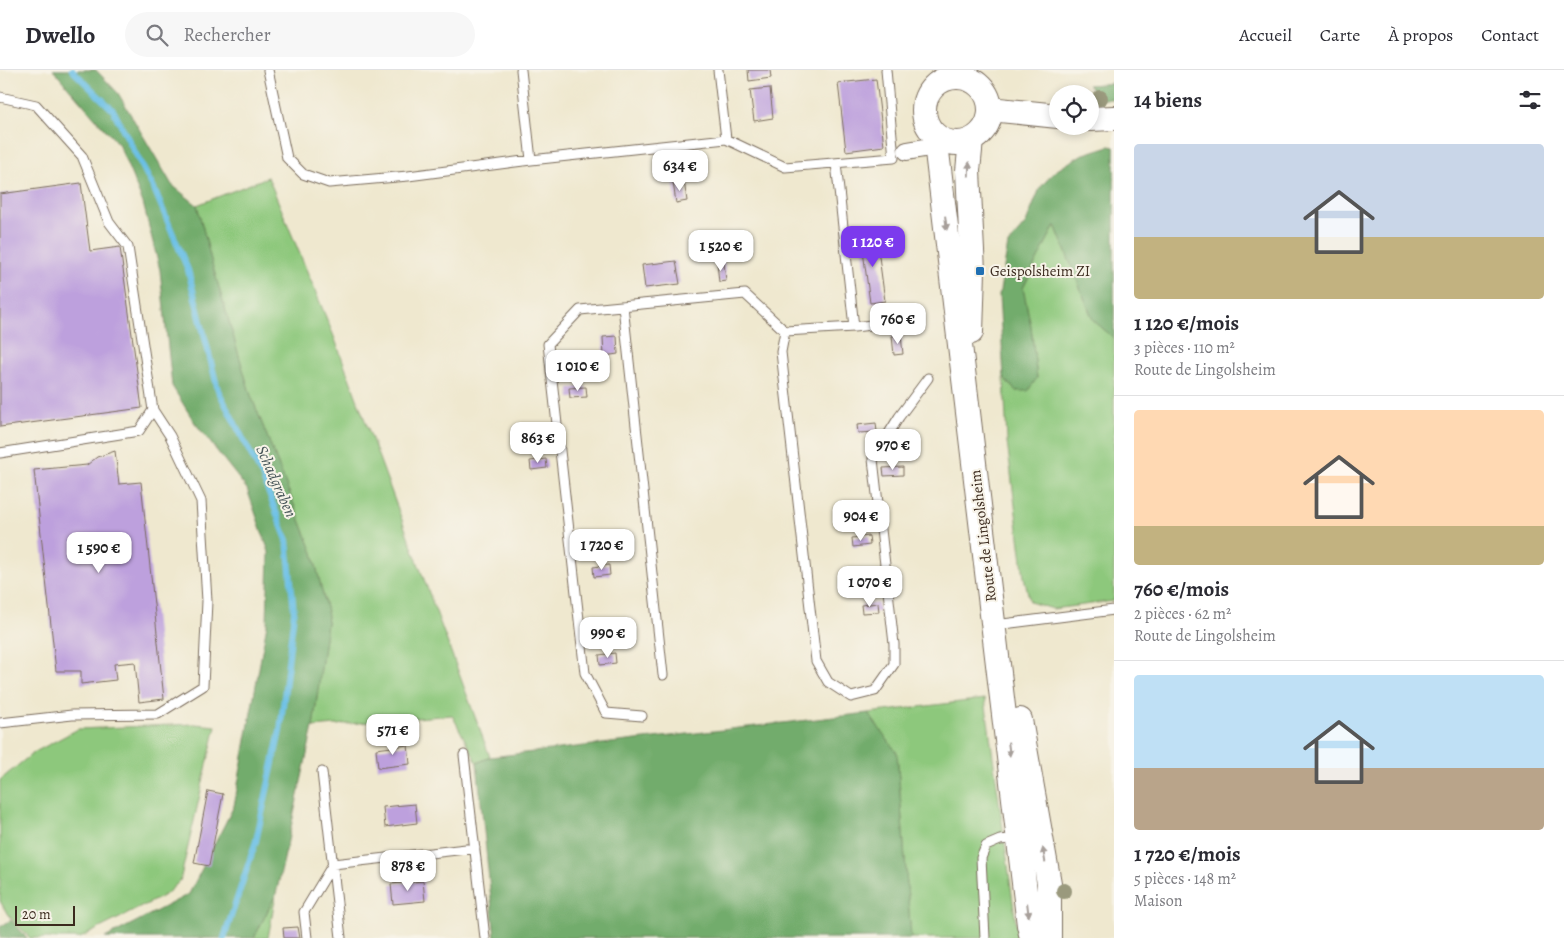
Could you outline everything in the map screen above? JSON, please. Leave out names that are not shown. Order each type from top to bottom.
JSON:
[{"type":"main road","points":[[966,74],[984,91],[989,100],[989,119],[985,128],[979,135],[962,143],[936,140],[928,127],[924,107],[931,79],[939,82],[966,74]]},
{"type":"main road","points":[[990,109],[1049,115]]},
{"type":"main road","points":[[1099,119],[1114,118]]},
{"type":"main road","name":"Route de Lingolsheim","points":[[936,140],[1032,938]]},
{"type":"main road","name":"Route de Lingolsheim","points":[[971,140],[968,171],[972,270],[970,349],[972,380],[1003,624],[1049,883],[1049,938]]},
{"type":"street","points":[[901,155],[936,140]]},
{"type":"lane","points":[[268,70],[287,158],[303,174],[329,183],[408,176],[531,160],[726,139],[785,167],[901,155],[886,70]]},
{"type":"lane","points":[[521,70],[531,160]]},
{"type":"lane","points":[[718,70],[726,139]]},
{"type":"lane","points":[[0,97],[36,105],[82,156],[109,222],[128,247],[152,410],[170,436],[201,501],[207,601],[202,686],[158,714],[72,715],[0,723]]},
{"type":"lane","points":[[836,163],[854,327]]},
{"type":"lane","points":[[642,716],[606,713],[585,673],[548,344],[580,310],[745,294],[785,331],[854,327],[916,320]]},
{"type":"lane","points":[[623,306],[663,675]]},
{"type":"lane","points":[[785,331],[781,352],[816,661],[828,682],[851,697],[875,691],[894,664],[894,644],[873,459],[899,418],[928,378]]},
{"type":"lane","points":[[0,452],[139,431],[152,410]]},
{"type":"lane","points":[[1003,624],[1114,610]]},
{"type":"lane","points":[[464,755],[485,938]]},
{"type":"lane","points":[[322,772],[341,938]]},
{"type":"lane","points":[[985,938],[981,858],[986,846],[1000,840],[1019,838]]},
{"type":"lane","points":[[333,864],[475,848]]},
{"type":"lane","points":[[307,938],[304,912],[333,864]]},
{"type":"green space","points":[[53,70],[96,70],[118,93],[172,185],[197,205],[212,264],[250,393],[313,553],[328,616],[313,727],[276,894],[254,938],[105,938],[189,894],[234,806],[267,624],[269,552],[247,489],[195,423],[172,386],[160,270],[143,203],[119,145]]},
{"type":"green space","points":[[1114,83],[1114,99],[1101,99],[1099,97],[1099,85],[1088,85]]},
{"type":"green space","points":[[1109,146],[1114,147],[1114,338],[1093,320],[1055,225],[1023,288],[1031,327],[1037,378],[1028,391],[1016,391],[1004,378],[999,296],[1008,244],[1026,223],[1040,188],[1054,172],[1081,155]]},
{"type":"green space","points":[[268,177],[333,334],[490,757],[477,763],[452,715],[313,727],[328,616],[313,553],[250,393],[212,264],[197,205]]},
{"type":"green space","points":[[1055,225],[1093,320],[1114,338],[1114,601],[1053,609],[1030,602],[1024,577],[1007,442],[1004,378],[1016,391],[1037,378],[1031,327],[1023,288]]},
{"type":"green space","points":[[985,699],[1018,938],[911,938],[897,753],[868,713]]},
{"type":"green space","points":[[868,713],[897,753],[911,938],[495,938],[477,763],[490,757]]},
{"type":"green space","points":[[195,724],[216,726],[180,881],[165,895],[80,938],[30,938],[8,915],[0,901],[0,780],[33,753],[78,729]]},
{"type":"green space","points":[[276,894],[268,938],[254,938]]},
{"type":"green space","points":[[11,920],[27,938],[0,938],[0,927]]},
{"type":"building","points":[[748,70],[770,70],[771,78],[749,81]]},
{"type":"building","points":[[876,79],[884,146],[846,151],[838,83]]},
{"type":"building","points":[[770,88],[773,118],[754,121],[750,90]]},
{"type":"building","points":[[684,181],[687,201],[676,203],[673,182]]},
{"type":"building","points":[[81,183],[90,251],[120,247],[142,408],[0,427],[0,194]]},
{"type":"building","points":[[876,234],[885,301],[870,303],[861,236]]},
{"type":"building","points":[[676,261],[680,284],[645,288],[642,265]]},
{"type":"building","points":[[724,262],[726,281],[719,282],[717,263]]},
{"type":"building","points":[[901,335],[903,354],[894,355],[892,336]]},
{"type":"building","points":[[617,336],[618,354],[604,356],[603,337]]},
{"type":"building","points":[[586,387],[587,397],[570,398],[569,388]]},
{"type":"building","points":[[876,423],[877,432],[858,433],[857,425]]},
{"type":"building","points":[[115,451],[119,484],[141,482],[164,699],[139,702],[135,662],[114,664],[116,680],[81,684],[81,671],[56,671],[34,470],[87,465],[97,457]]},
{"type":"building","points":[[546,459],[547,468],[531,470],[530,461]]},
{"type":"building","points":[[903,467],[903,475],[884,476],[883,468]]},
{"type":"building","points":[[869,536],[870,545],[853,547],[852,538]]},
{"type":"building","points":[[609,565],[610,575],[594,577],[593,567]]},
{"type":"building","points":[[878,603],[879,612],[862,613],[861,605]]},
{"type":"building","points":[[615,653],[616,663],[600,665],[599,655]]},
{"type":"building","points":[[408,745],[410,764],[378,768],[376,749]]},
{"type":"building","points":[[208,791],[223,794],[209,866],[194,863]]},
{"type":"building","points":[[415,804],[417,823],[385,827],[383,807]]},
{"type":"building","points":[[423,881],[425,901],[393,904],[391,884]]},
{"type":"building","points":[[298,927],[300,938],[284,938],[283,928]]},
{"type":"waterway","name":"Schadgraben","points":[[72,70],[113,110],[155,191],[188,270],[218,390],[262,476],[287,540],[294,612],[280,731],[256,841],[224,938]]},
{"type":"place","name":"Geispolsheim ZI","points":[[980,271]]}]
